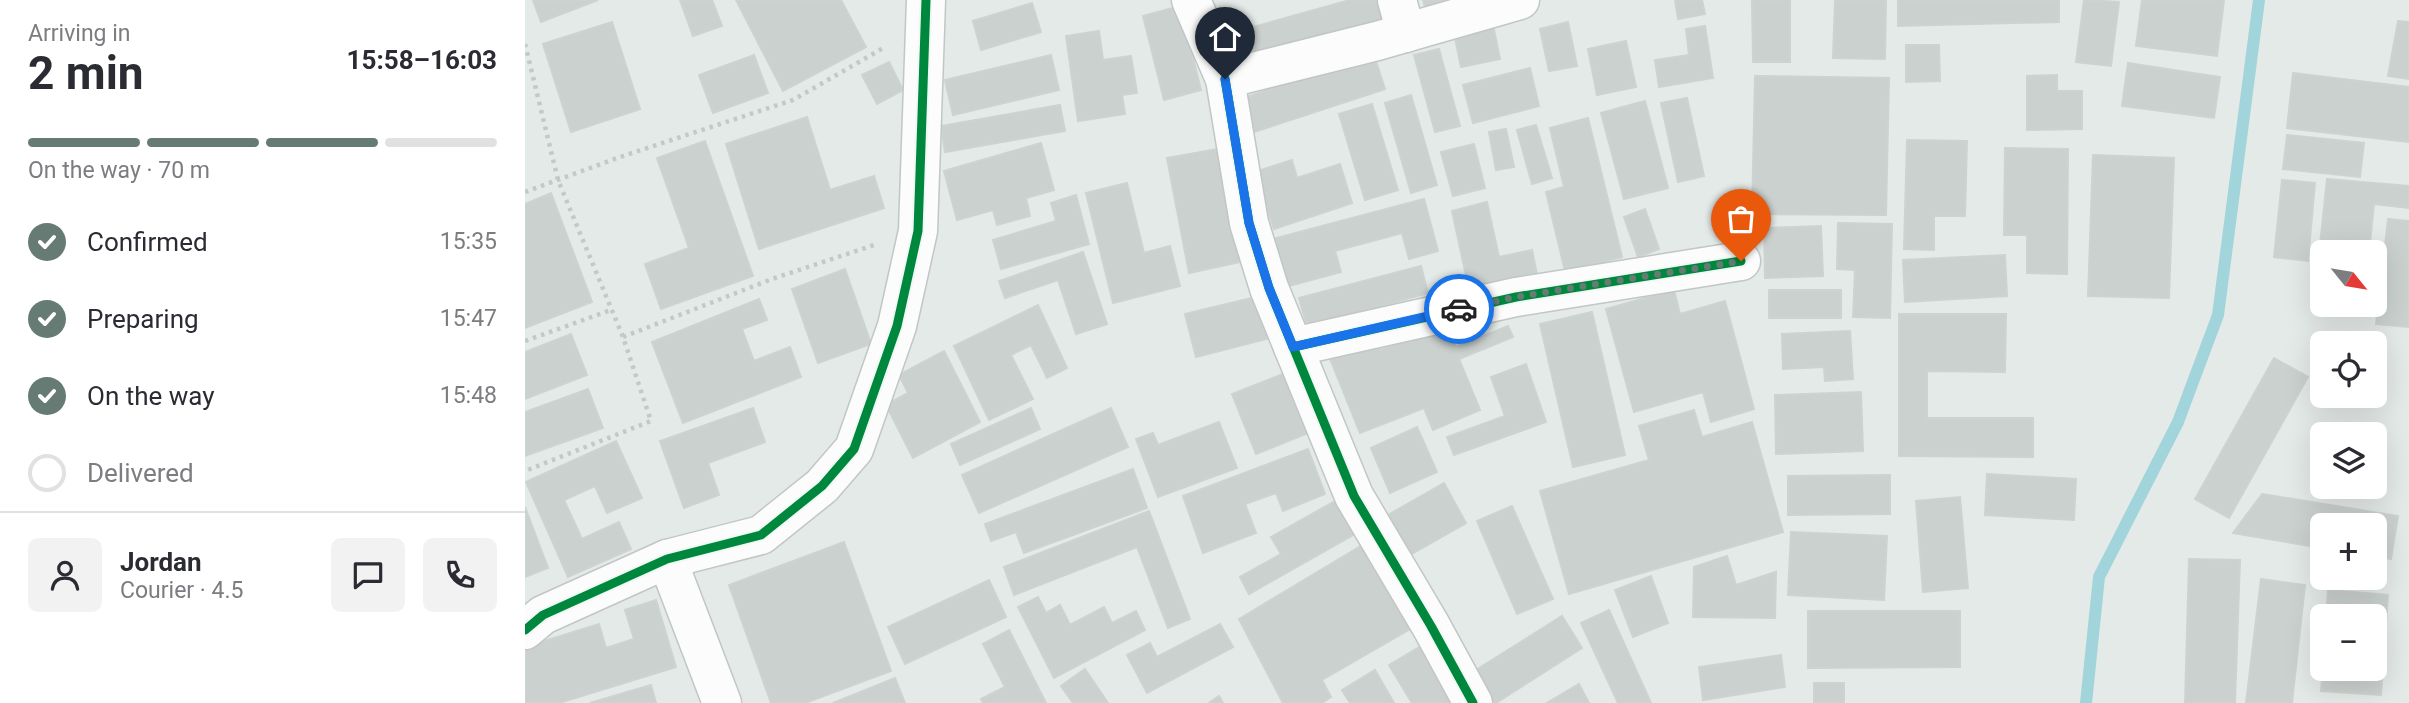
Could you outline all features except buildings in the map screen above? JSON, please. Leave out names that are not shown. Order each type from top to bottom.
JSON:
[{"type":"street","points":[[1191,0],[1225,79],[1249,223],[1269,288],[1354,496],[1473,703]]},
{"type":"street","points":[[1225,79],[1402,17],[1520,0]]},
{"type":"street","points":[[525,630],[543,615],[667,559],[761,535],[822,486],[854,449],[897,326],[918,231],[925,12]]},
{"type":"street","points":[[1293,347],[1516,297],[1741,261]]},
{"type":"street","points":[[667,559],[723,703]]},
{"type":"path","points":[[525,192],[620,157],[793,100],[925,12]]},
{"type":"path","points":[[525,44],[558,180],[623,337],[651,421],[525,471]]},
{"type":"path","points":[[623,337],[772,279],[918,231]]},
{"type":"path","points":[[525,341],[611,310]]},
{"type":"waterway","points":[[2086,703],[2099,577],[2178,422],[2218,315],[2259,0]]},
{"type":"cycle path","points":[[525,630],[543,615],[667,559],[761,535],[822,486],[854,449],[897,326],[918,231],[926,0]]},
{"type":"cycle path","points":[[1225,79],[1249,223],[1269,288],[1354,496],[1473,703]]},
{"type":"cycle path","points":[[1293,347],[1516,297],[1741,261]]},
{"type":"way so far","points":[[1459,309],[1516,297],[1741,261]]},
{"type":"route","points":[[1225,79],[1249,223],[1269,288],[1293,347],[1459,309]]}]
